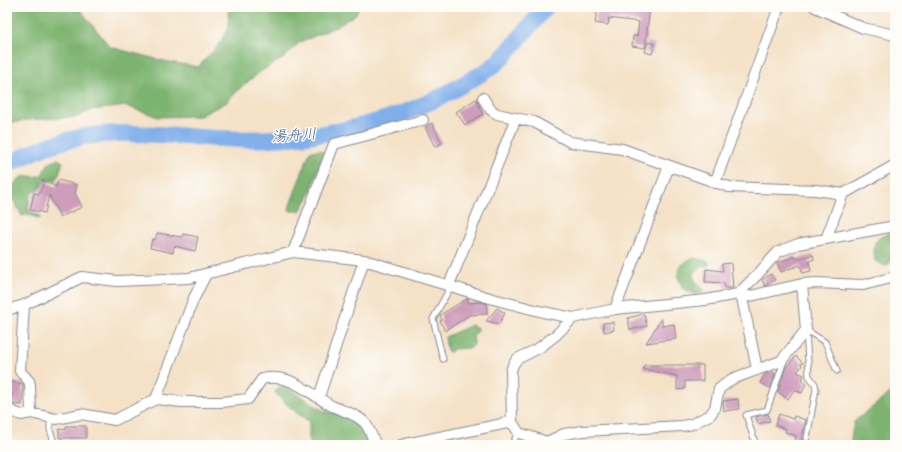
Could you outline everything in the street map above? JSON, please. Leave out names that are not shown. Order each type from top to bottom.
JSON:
[{"type":"street","points":[[715,183],[779,7]]},
{"type":"street","points":[[815,7],[863,28],[895,36]]},
{"type":"street","points":[[482,98],[497,114],[534,122],[570,142],[622,149],[729,187],[816,190],[843,194]]},
{"type":"street","points":[[450,286],[516,118]]},
{"type":"street","points":[[294,252],[334,144],[423,120]]},
{"type":"street","points":[[826,239],[843,194],[876,174],[895,165]]},
{"type":"street","points":[[615,309],[669,166]]},
{"type":"street","points":[[740,296],[778,252],[798,244],[895,226]]},
{"type":"street","points":[[7,310],[24,305],[82,277],[117,281],[189,278],[294,252],[364,260],[543,312],[573,318],[615,309],[740,296],[802,284],[816,283],[863,285],[895,277]]},
{"type":"street","points":[[319,397],[364,260]]},
{"type":"street","points":[[156,399],[194,298],[206,274]]},
{"type":"street","points":[[573,318],[556,335],[539,348],[518,359],[513,365],[511,371],[512,422],[517,434],[547,442],[564,434],[584,431],[692,424],[710,415],[715,408],[720,389],[732,379],[781,361],[785,358],[806,330],[802,284]]},
{"type":"street","points":[[740,296],[757,369]]},
{"type":"street","points":[[24,305],[20,371],[29,381],[31,412]]},
{"type":"street","points":[[7,409],[21,415],[31,412],[50,418],[65,419],[81,414],[115,420],[156,399],[182,402],[222,402],[248,399],[252,396],[258,383],[262,379],[287,379],[305,387],[319,397],[360,419],[366,424],[376,445]]},
{"type":"street","points":[[401,445],[512,422]]},
{"type":"lane","points":[[443,359],[433,319],[450,286]]},
{"type":"lane","points":[[806,330],[825,342],[837,371]]},
{"type":"lane","points":[[806,330],[808,376],[815,384],[816,389],[807,438]]},
{"type":"lane","points":[[756,445],[746,415],[767,410],[785,358]]},
{"type":"lane","points":[[50,418],[50,430],[55,445]]},
{"type":"lane","points":[[512,445],[517,434]]},
{"type":"green space","points":[[7,7],[78,7],[110,47],[164,61],[198,67],[217,47],[229,27],[228,7],[359,7],[356,14],[336,27],[300,42],[284,58],[263,70],[241,87],[227,102],[200,116],[158,117],[126,106],[92,110],[76,117],[27,120],[7,124]]},
{"type":"green space","points":[[321,150],[324,152],[310,194],[300,211],[290,211],[289,208],[310,151]]},
{"type":"green space","points":[[58,159],[63,162],[57,179],[55,181],[45,180],[38,191],[34,191],[30,195],[28,210],[40,216],[40,219],[29,215],[22,216],[12,198],[14,184],[21,177],[41,176],[48,164]]},
{"type":"green space","points":[[895,231],[895,251],[892,253],[889,264],[885,266],[875,261],[875,244],[879,238]]},
{"type":"green space","points":[[692,258],[708,261],[709,263],[709,265],[703,266],[694,272],[694,279],[705,291],[697,295],[683,289],[678,277],[679,267]]},
{"type":"green space","points":[[472,325],[479,329],[473,335],[474,344],[471,348],[453,349],[451,352],[447,351],[445,337]]},
{"type":"green space","points":[[283,385],[322,410],[340,414],[349,419],[367,435],[369,445],[309,445],[309,421],[291,408],[275,392]]},
{"type":"green space","points":[[895,389],[895,445],[850,445],[854,422]]},
{"type":"building","points":[[614,7],[650,7],[645,48],[632,46],[633,36],[637,36],[639,22],[609,18],[608,25],[595,23],[598,8],[613,11]]},
{"type":"building","points":[[648,42],[655,44],[652,54],[645,52]]},
{"type":"building","points":[[476,99],[483,114],[465,125],[456,112]]},
{"type":"building","points":[[432,123],[442,143],[435,147],[425,127]]},
{"type":"building","points":[[42,180],[56,187],[58,180],[77,185],[75,193],[82,207],[60,217],[49,195],[45,213],[30,210],[34,193],[39,194],[44,183]]},
{"type":"building","points":[[157,233],[182,237],[183,234],[198,237],[195,251],[174,246],[173,253],[150,248],[152,239],[155,240]]},
{"type":"building","points":[[813,255],[814,259],[809,261],[811,271],[803,273],[800,265],[781,272],[777,263],[795,256],[796,259]]},
{"type":"building","points":[[731,263],[733,288],[725,288],[724,283],[705,282],[706,269],[723,271],[722,264]]},
{"type":"building","points":[[771,274],[775,280],[765,286],[762,280]]},
{"type":"building","points":[[468,298],[468,303],[481,302],[487,304],[487,314],[469,315],[445,331],[440,321],[442,320],[440,315]]},
{"type":"building","points":[[497,308],[505,313],[499,324],[486,321]]},
{"type":"building","points":[[644,314],[647,326],[630,330],[628,318]]},
{"type":"building","points":[[662,318],[662,326],[674,324],[676,339],[646,343]]},
{"type":"building","points":[[613,322],[614,330],[604,332],[603,323]]},
{"type":"building","points":[[796,356],[803,363],[797,372],[804,375],[802,381],[806,383],[802,393],[794,390],[788,399],[778,392],[786,367]]},
{"type":"building","points":[[644,365],[703,365],[703,381],[685,381],[685,389],[677,390],[677,376],[643,369]]},
{"type":"building","points":[[771,372],[775,373],[770,388],[760,383],[765,374]]},
{"type":"building","points":[[7,381],[23,384],[22,405],[11,404],[12,394],[7,393]]},
{"type":"building","points":[[738,399],[739,409],[724,411],[723,401]]},
{"type":"building","points":[[768,414],[770,421],[758,424],[756,417]]},
{"type":"building","points":[[779,414],[793,419],[794,416],[806,420],[800,445],[795,445],[796,436],[785,432],[786,429],[775,425]]},
{"type":"building","points":[[66,426],[86,426],[86,438],[59,438],[59,429],[66,430]]},
{"type":"waterway","name":"湯舟川","points":[[7,165],[42,148],[75,138],[97,135],[142,134],[231,139],[261,139],[322,133],[352,128],[382,120],[438,98],[491,68],[510,49],[546,7]]}]
